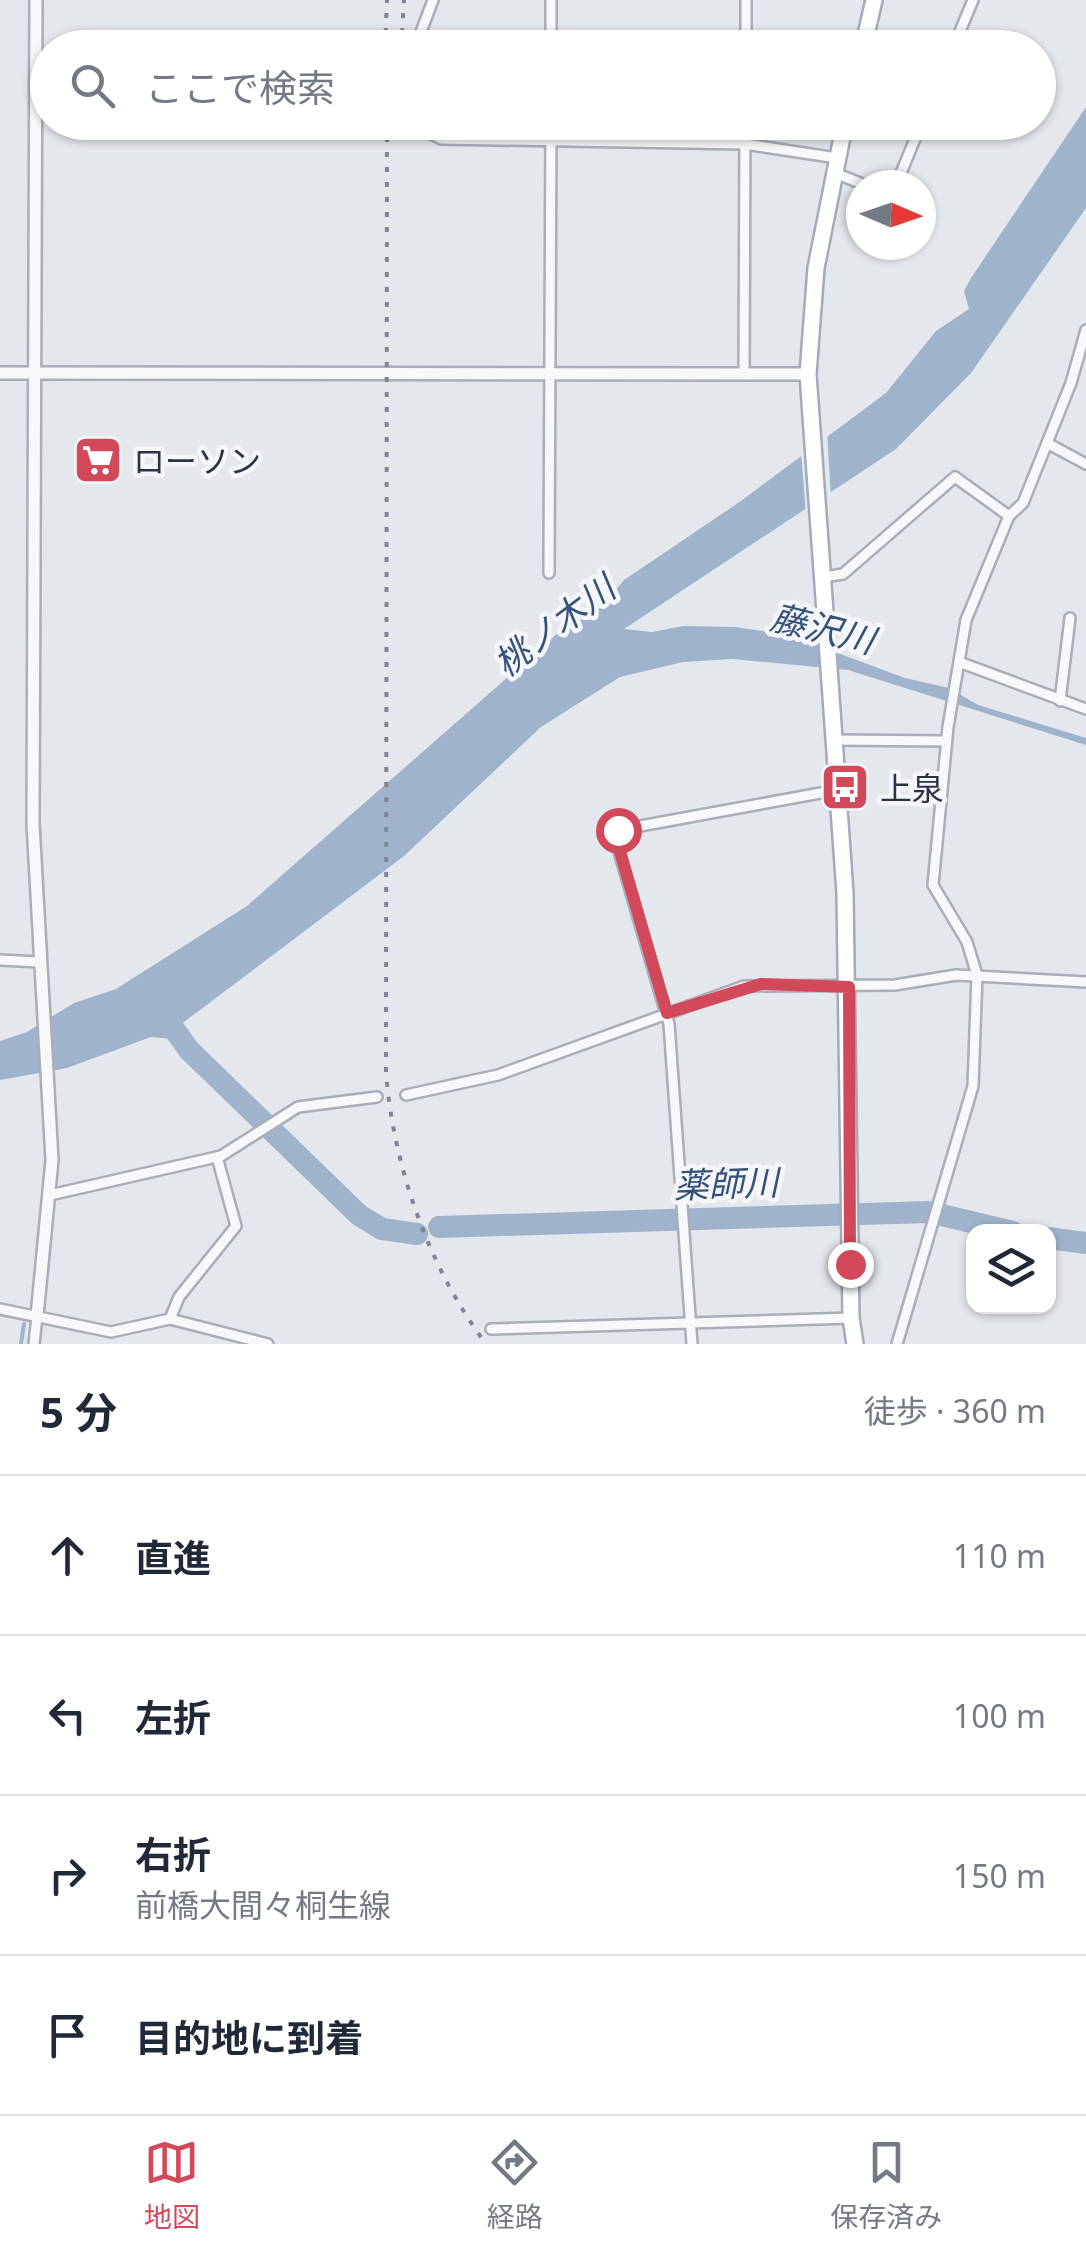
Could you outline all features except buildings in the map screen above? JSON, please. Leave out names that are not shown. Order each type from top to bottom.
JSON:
[{"type":"main road","points":[[867,30],[874,0]]},
{"type":"main road","points":[[841,140],[811,298],[808,374],[849,987],[851,1318],[855,1344]]},
{"type":"street","points":[[36,0],[36,30]]},
{"type":"street","points":[[422,30],[433,0]]},
{"type":"street","points":[[551,30],[552,0]]},
{"type":"street","points":[[746,0],[746,30]]},
{"type":"street","points":[[960,30],[973,0]]},
{"type":"street","points":[[34,1344],[50,1195],[50,1112],[38,962],[33,824],[36,140]]},
{"type":"street","points":[[441,140],[745,144],[835,165],[846,172]]},
{"type":"street","points":[[744,374],[745,140]]},
{"type":"street","points":[[902,170],[915,140]]},
{"type":"street","points":[[549,574],[551,143]]},
{"type":"street","points":[[897,1344],[972,1094],[978,976],[967,942],[933,885],[946,741],[958,664],[973,600],[1048,442],[1086,330]]},
{"type":"street","points":[[0,372],[808,374]]},
{"type":"street","points":[[1071,383],[1086,387]]},
{"type":"street","points":[[1048,442],[1086,464]]},
{"type":"street","points":[[824,576],[843,574],[955,477],[1010,516]]},
{"type":"street","points":[[1060,701],[1070,618]]},
{"type":"street","points":[[958,664],[1086,709]]},
{"type":"street","points":[[834,740],[946,741]]},
{"type":"street","points":[[692,1344],[667,1013],[614,831],[838,790]]},
{"type":"street","points":[[0,960],[38,962]]},
{"type":"street","points":[[406,1095],[498,1075],[667,1013],[761,984],[849,987],[978,976],[1086,982]]},
{"type":"street","points":[[50,1195],[217,1157],[308,1104],[376,1097]]},
{"type":"street","points":[[170,1319],[179,1297],[236,1226],[217,1157]]},
{"type":"street","points":[[0,1309],[110,1332],[170,1319],[228,1340],[268,1344]]},
{"type":"street","points":[[491,1328],[851,1318]]},
{"type":"water","points":[[1086,107],[1086,208],[971,373],[896,449],[624,629],[652,632],[683,626],[735,627],[789,635],[905,678],[949,688],[978,705],[1086,738],[1086,745],[848,670],[732,659],[683,662],[620,677],[541,727],[404,856],[180,1025],[181,1040],[151,1037],[67,1068],[0,1080],[0,1041],[27,1032],[74,1003],[116,989],[247,906],[566,626],[601,607],[624,580],[741,501],[886,393],[936,331],[969,309],[964,291],[971,278]]},
{"type":"pier","points":[[827,431],[831,499],[806,516],[801,450]]},
{"type":"waterway","name":"薬師川","points":[[164,1015],[189,1050],[359,1215],[382,1229],[417,1234]]},
{"type":"waterway","name":"薬師川","points":[[439,1227],[929,1212],[979,1224]]},
{"type":"waterway","name":"薬師川","points":[[1056,1239],[1086,1243]]},
{"type":"waterway","points":[[21,1344],[24,1324]]},
{"type":"railway","points":[[386,30],[387,0]]},
{"type":"railway","points":[[402,30],[404,0]]},
{"type":"railway","points":[[387,140],[386,1074],[397,1145],[418,1216],[447,1283],[486,1344]]},
{"type":"place","name":"ローソン","points":[[98,460]]},
{"type":"place","name":"上泉","points":[[845,787]]},
{"type":"route","points":[[618,830],[614,831],[667,1013],[744,986],[849,987],[850,1264]]},
{"type":"water label","name":"桃ノ木川","points":[[554,625]]},
{"type":"water label","name":"藤沢川","points":[[823,628]]}]
